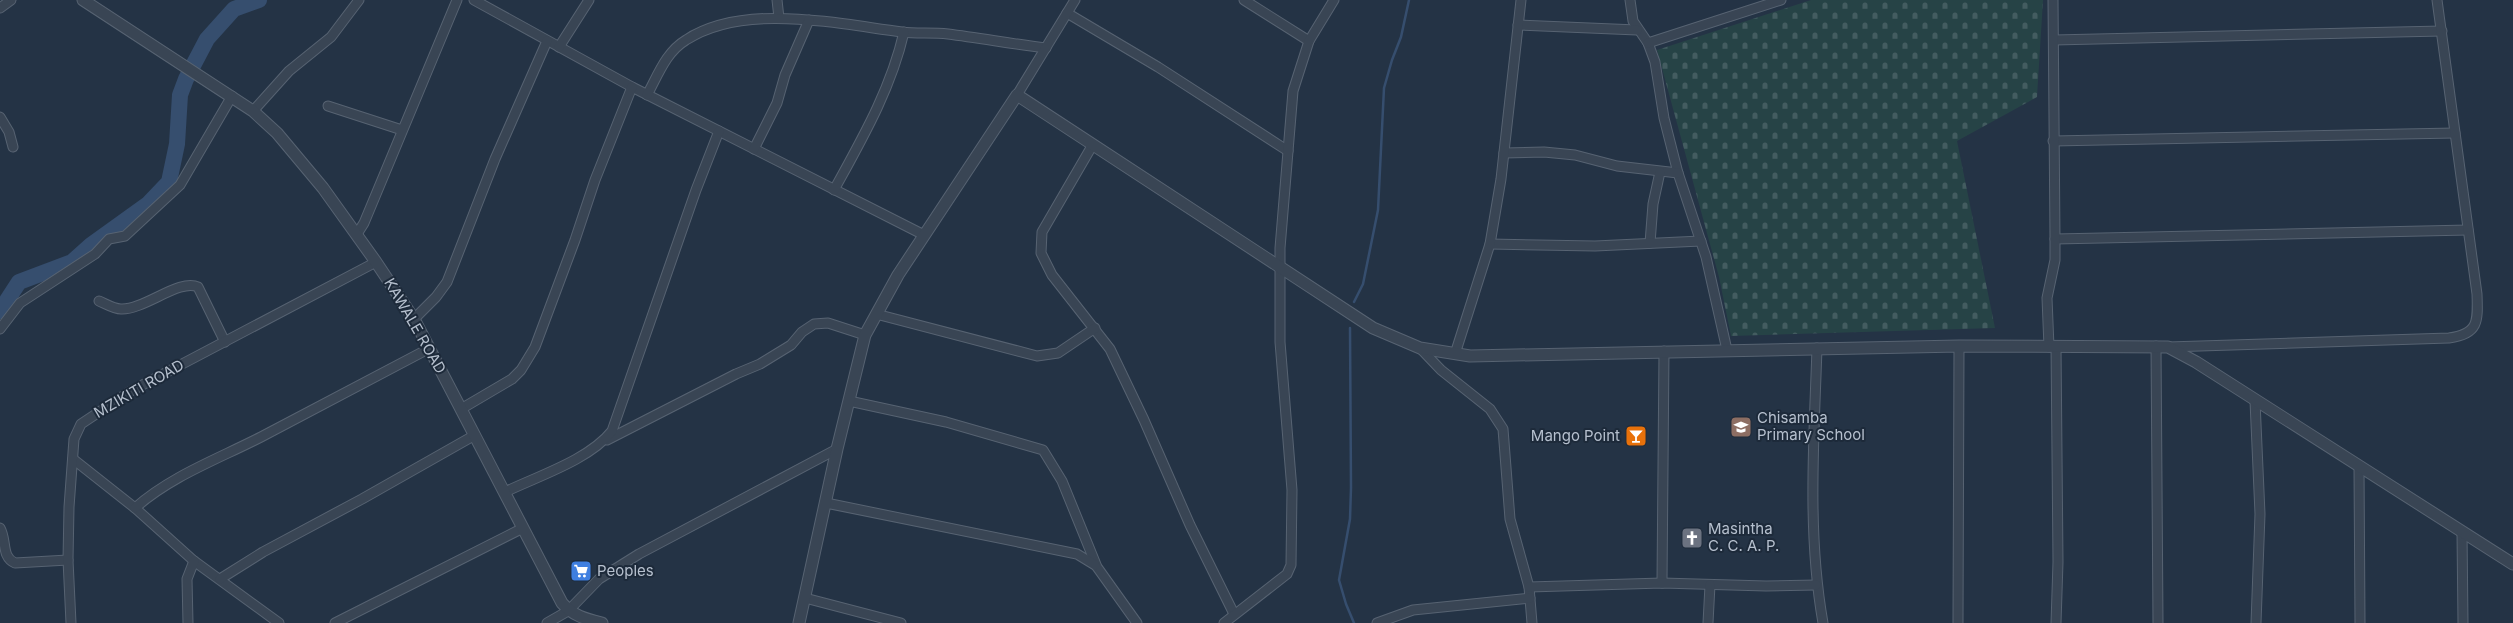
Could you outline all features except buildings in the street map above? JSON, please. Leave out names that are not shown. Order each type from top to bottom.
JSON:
[{"type":"street","points":[[0,8],[11,0]]},
{"type":"street","name":"KAWALE ROAD","points":[[83,0],[145,38],[177,62],[253,111],[297,156],[357,234],[414,319],[555,592],[568,611]]},
{"type":"street","points":[[253,111],[302,59],[330,37],[359,0]]},
{"type":"street","points":[[357,234],[364,223],[457,0]]},
{"type":"street","points":[[474,0],[647,95],[924,235]]},
{"type":"street","points":[[559,47],[590,0]]},
{"type":"street","points":[[777,0],[779,18]]},
{"type":"street","points":[[799,623],[837,449],[865,334],[924,235],[1017,95],[1075,0]]},
{"type":"street","points":[[1244,0],[1309,41]]},
{"type":"street","points":[[1224,623],[1286,574],[1291,565],[1292,490],[1280,342],[1282,269],[1280,248],[1293,91],[1309,41],[1334,0]]},
{"type":"street","points":[[1455,354],[1490,244],[1504,153],[1521,0]]},
{"type":"street","points":[[1630,0],[1633,21],[1637,30],[1648,43],[1655,62],[1664,118],[1678,173],[1701,241],[1727,350]]},
{"type":"street","points":[[1648,43],[1781,0]]},
{"type":"street","points":[[2053,0],[2055,260],[2047,298],[2052,347],[2058,562],[2056,623]]},
{"type":"street","points":[[1017,95],[1092,146],[1373,328],[1420,348],[1455,354],[1959,346],[2156,346],[2168,348],[2449,338],[2466,335],[2474,327],[2478,308],[2437,0]]},
{"type":"street","points":[[1067,13],[1158,67],[1288,151]]},
{"type":"street","points":[[647,95],[667,56],[687,38],[712,28],[746,20],[779,18],[809,20],[904,32],[947,34],[1046,48]]},
{"type":"street","points":[[754,149],[777,103],[785,74],[809,20]]},
{"type":"street","points":[[1518,25],[1637,30]]},
{"type":"street","points":[[2054,40],[2442,31]]},
{"type":"street","points":[[834,190],[873,118],[899,52],[904,32]]},
{"type":"street","points":[[414,319],[436,298],[447,282],[495,159],[547,40]]},
{"type":"street","points":[[461,409],[512,379],[521,370],[535,348],[576,240],[595,180],[632,87]]},
{"type":"street","points":[[0,329],[20,303],[95,254],[109,239],[125,236],[170,197],[180,185],[232,96]]},
{"type":"street","points":[[328,106],[402,130]]},
{"type":"street","points":[[0,117],[9,132],[13,147]]},
{"type":"street","points":[[604,442],[618,419],[688,211],[719,132]]},
{"type":"street","points":[[2053,141],[2455,133]]},
{"type":"street","points":[[1092,146],[1054,207],[1040,240],[1041,254],[1045,264],[1110,349],[1190,525],[1234,614]]},
{"type":"street","points":[[1504,153],[1563,153],[1617,166],[1678,173]]},
{"type":"street","points":[[1650,243],[1653,204],[1660,172]]},
{"type":"street","points":[[2055,239],[2468,230]]},
{"type":"street","points":[[1490,244],[1595,246],[1701,241]]},
{"type":"street","name":"MZIKITI ROAD","points":[[70,623],[68,560],[73,459],[77,431],[89,418],[129,392],[376,262]]},
{"type":"street","points":[[99,302],[123,309],[147,304],[178,288],[194,285],[198,287],[225,342]]},
{"type":"street","points":[[876,314],[1037,356],[1058,353],[1095,328]]},
{"type":"street","points":[[505,492],[581,456],[604,442],[736,374],[760,364],[791,345],[802,332],[814,324],[828,323],[865,334]]},
{"type":"street","points":[[1958,623],[1959,346]]},
{"type":"street","points":[[2156,346],[2158,623]]},
{"type":"street","points":[[135,508],[148,496],[176,480],[430,348]]},
{"type":"street","points":[[1420,348],[1440,370],[1490,409],[1503,429],[1510,519],[1529,587],[1532,623]]},
{"type":"street","points":[[1817,348],[1812,504],[1816,585],[1823,623]]},
{"type":"street","points":[[2168,348],[2196,362],[2513,564]]},
{"type":"street","points":[[1662,583],[1664,351]]},
{"type":"street","points":[[849,401],[946,422],[1043,450],[1062,481],[1097,567],[1137,623]]},
{"type":"street","points":[[2255,401],[2260,514],[2256,623]]},
{"type":"street","points":[[220,580],[263,552],[475,435]]},
{"type":"street","points":[[547,623],[568,611],[599,580],[639,554],[837,449]]},
{"type":"street","points":[[73,459],[135,508],[194,561],[279,623]]},
{"type":"street","points":[[2358,467],[2360,623]]},
{"type":"street","points":[[826,503],[1077,554],[1097,567]]},
{"type":"street","points":[[0,528],[9,561],[15,563],[68,560]]},
{"type":"street","points":[[335,623],[523,528]]},
{"type":"street","points":[[2462,532],[2463,623]]},
{"type":"street","points":[[188,623],[187,579],[194,561]]},
{"type":"street","points":[[1529,587],[1662,583],[1816,585]]},
{"type":"street","points":[[1708,623],[1710,584]]},
{"type":"street","points":[[805,598],[901,623]]},
{"type":"street","points":[[1377,623],[1413,610],[1530,598]]},
{"type":"street","points":[[568,611],[602,623]]},
{"type":"green space","points":[[1811,0],[2043,0],[2037,97],[1957,141],[1995,328],[1731,336],[1719,277],[1657,50]]},
{"type":"waterway","points":[[0,311],[19,282],[72,262],[91,245],[148,204],[169,182],[177,144],[180,95],[186,79],[207,39],[234,9],[259,0]]},
{"type":"waterway","points":[[1354,302],[1363,284],[1378,210],[1384,88],[1401,37],[1409,0]]},
{"type":"waterway","points":[[1350,328],[1350,519],[1339,580],[1354,623]]},
{"type":"place","name":"Chisamba Primary School","points":[[1741,427]]},
{"type":"place","name":"Mango Point","points":[[1636,436]]},
{"type":"place","name":"Masintha C. C. A. P.","points":[[1692,538]]},
{"type":"place","name":"Peoples","points":[[581,571]]}]
